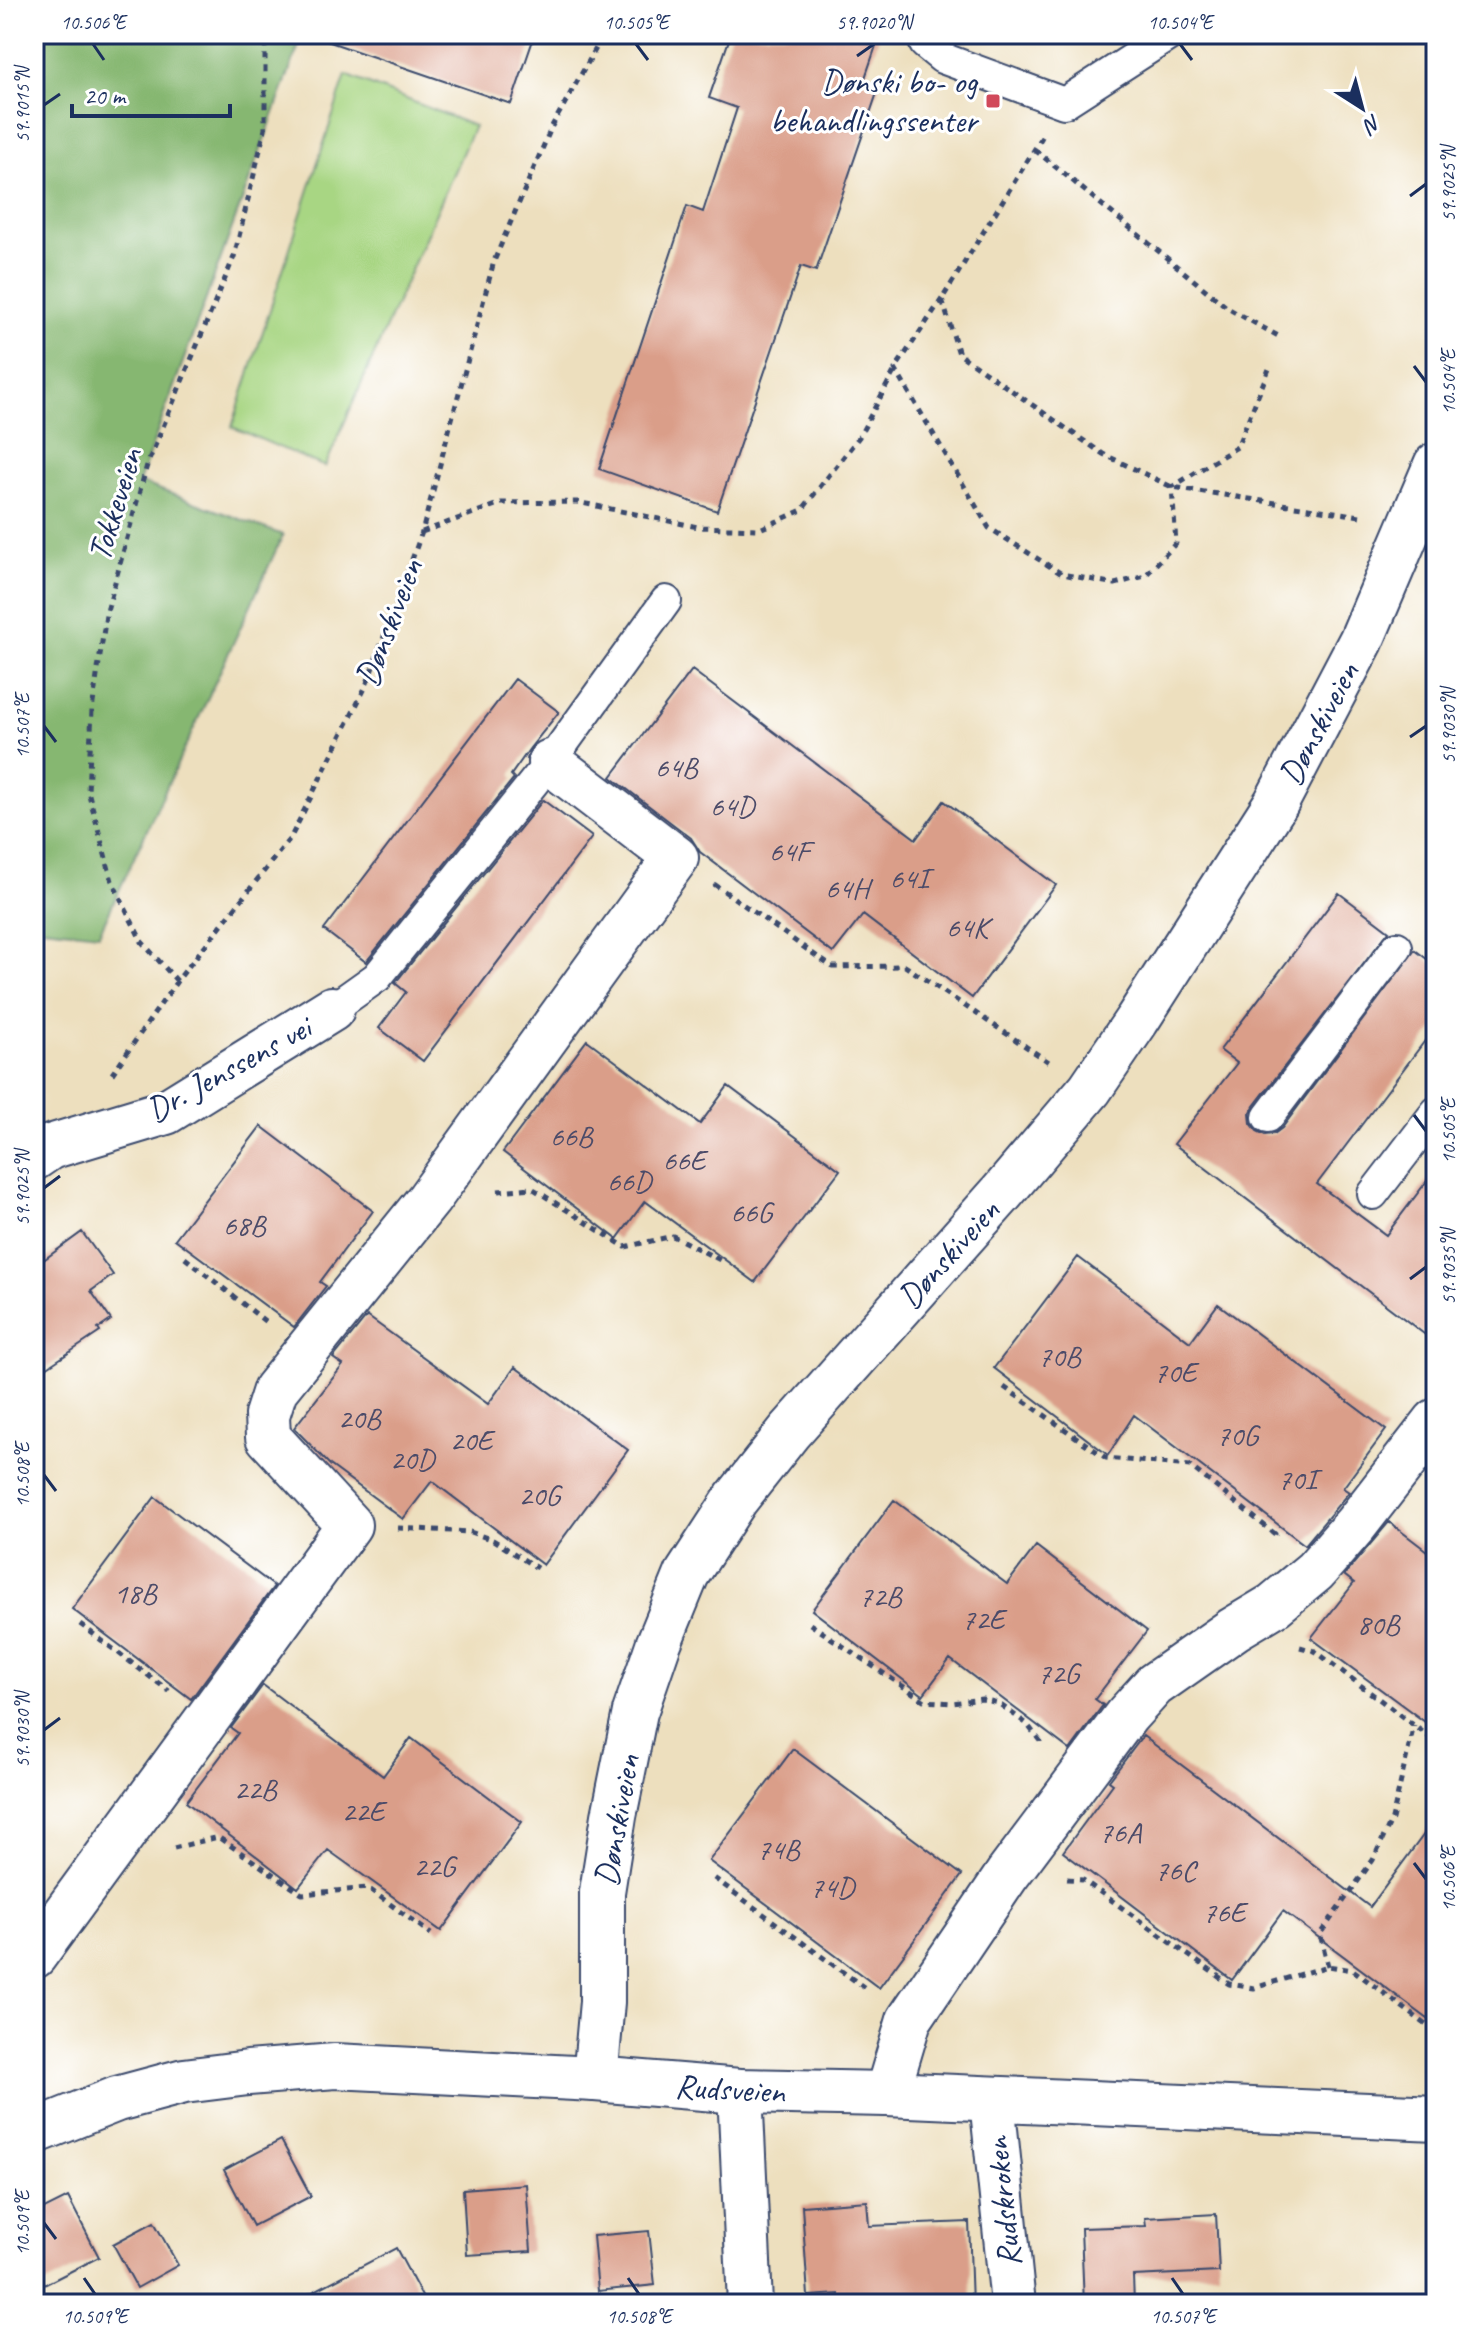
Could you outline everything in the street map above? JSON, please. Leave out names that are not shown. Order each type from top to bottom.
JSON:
[{"type":"street","name":"Dønskiveien","points":[[595,2079],[602,2002],[602,1892],[614,1816],[635,1712],[687,1574],[736,1499],[789,1432],[1090,1089],[1276,803],[1361,641],[1436,465]]},
{"type":"street","points":[[34,1956],[349,1525],[268,1437],[267,1415],[275,1390],[429,1199],[676,858],[550,762]]},
{"type":"street","name":"Dr. Jenssens vei","points":[[34,1158],[50,1147],[166,1112],[332,1009]]},
{"type":"street","points":[[887,2094],[909,2020],[1007,1875],[1126,1716],[1154,1685],[1274,1605],[1315,1571],[1356,1524],[1436,1421]]},
{"type":"street","name":"Rudsveien","points":[[34,2132],[117,2099],[184,2081],[335,2066],[595,2079],[740,2091],[887,2094],[1436,2118]]},
{"type":"street","points":[[740,2091],[750,2304]]},
{"type":"street","name":"Rudskroken","points":[[992,2100],[1013,2304]]},
{"type":"lane","points":[[926,34],[925,44],[942,58],[1064,103],[1171,34]]},
{"type":"lane","points":[[332,1009],[377,977],[550,762],[666,601]]},
{"type":"lane","points":[[1268,1117],[1397,947]]},
{"type":"lane","points":[[1373,1194],[1436,1112]]},
{"type":"path","name":"Tokkeveien","points":[[177,981],[142,942],[112,881],[88,791],[92,710],[106,615],[147,465],[234,257],[265,129],[265,34]]},
{"type":"path","name":"Dønskiveien","points":[[104,1084],[177,981],[291,837],[366,686],[422,532],[494,261],[552,126],[604,34]]},
{"type":"path","points":[[422,532],[501,503],[577,502],[698,527],[760,529],[802,510],[859,437],[895,369],[1064,103]]},
{"type":"path","points":[[1035,150],[1229,309],[1280,337]]},
{"type":"path","points":[[942,299],[959,354],[1103,454],[1172,487],[1411,524]]},
{"type":"path","points":[[895,369],[989,528],[1062,574],[1115,584],[1145,576],[1176,543],[1172,487]]},
{"type":"path","points":[[1172,487],[1237,447],[1269,369]]},
{"type":"path","points":[[676,858],[832,967],[905,966],[1090,1089]]},
{"type":"path","points":[[429,1199],[532,1188],[625,1247],[673,1236],[722,1261]]},
{"type":"path","points":[[185,1258],[305,1353]]},
{"type":"path","points":[[1004,1387],[1106,1458],[1190,1466],[1263,1524],[1275,1534],[1263,1576],[1274,1605]]},
{"type":"path","points":[[349,1525],[470,1532],[493,1540],[537,1568]]},
{"type":"path","points":[[80,1624],[207,1720]]},
{"type":"path","points":[[810,1624],[925,1701],[952,1703],[982,1699],[998,1703],[1027,1724],[1040,1741],[1038,1770],[1041,1798],[1052,1815]]},
{"type":"path","points":[[1234,1629],[1315,1651],[1436,1742]]},
{"type":"path","points":[[1328,1966],[1320,1934],[1373,1860],[1392,1819],[1414,1725]]},
{"type":"path","points":[[100,1868],[218,1837],[302,1894],[368,1888],[431,1934]]},
{"type":"path","points":[[1007,1875],[1083,1880],[1229,1984],[1254,1988],[1328,1966],[1353,1970],[1436,2032]]},
{"type":"path","points":[[714,1878],[909,2020]]},
{"type":"green space","points":[[34,34],[303,34],[139,482],[283,535],[99,934],[34,927]]},
{"type":"green space","points":[[346,75],[474,126],[325,467],[232,427]]},
{"type":"building","points":[[328,34],[535,34],[511,104],[327,41]]},
{"type":"building","points":[[731,34],[880,34],[864,81],[879,87],[816,271],[801,266],[717,511],[599,469],[687,206],[703,212],[737,108],[709,98]]},
{"type":"building","points":[[692,670],[916,839],[944,801],[1056,885],[972,998],[863,915],[833,953],[700,852],[691,838],[611,777]]},
{"type":"building","points":[[515,679],[559,712],[511,775],[514,778],[366,962],[324,930]]},
{"type":"building","points":[[543,800],[592,837],[423,1061],[379,1028],[406,992],[395,983]]},
{"type":"building","points":[[1339,893],[1389,931],[1254,1106],[1250,1114],[1251,1123],[1265,1135],[1274,1134],[1282,1128],[1415,950],[1436,966],[1436,1026],[1317,1184],[1386,1235],[1436,1169],[1436,1343],[1174,1144],[1237,1063],[1220,1050]]},
{"type":"building","points":[[587,1040],[700,1124],[728,1086],[840,1170],[755,1282],[645,1201],[617,1239],[503,1152]]},
{"type":"building","points":[[261,1126],[373,1211],[320,1282],[326,1286],[294,1327],[175,1239]]},
{"type":"building","points":[[82,1232],[113,1275],[91,1291],[111,1320],[98,1329],[100,1332],[34,1376],[34,1267]]},
{"type":"building","points":[[1078,1257],[1190,1342],[1218,1304],[1386,1430],[1343,1488],[1349,1492],[1305,1545],[1134,1415],[1108,1455],[994,1368]]},
{"type":"building","points":[[367,1316],[488,1404],[515,1367],[628,1450],[543,1565],[432,1481],[403,1519],[330,1465],[294,1428],[343,1365],[333,1358]]},
{"type":"building","points":[[155,1497],[274,1586],[191,1699],[72,1609]]},
{"type":"building","points":[[894,1500],[1007,1584],[1036,1546],[1147,1631],[1095,1699],[1103,1705],[1070,1750],[950,1659],[923,1695],[812,1610]]},
{"type":"building","points":[[1389,1522],[1436,1558],[1436,1730],[1311,1638],[1354,1583],[1344,1575]]},
{"type":"building","points":[[263,1685],[383,1776],[411,1738],[522,1822],[441,1931],[328,1850],[298,1888],[186,1802],[238,1733],[231,1728]]},
{"type":"building","points":[[1143,1736],[1370,1907],[1436,1818],[1436,2025],[1283,1911],[1232,1980],[1063,1852],[1113,1784],[1109,1781]]},
{"type":"building","points":[[793,1749],[962,1875],[879,1988],[709,1861]]},
{"type":"building","points":[[281,2140],[311,2196],[253,2226],[224,2170]]},
{"type":"building","points":[[526,2184],[531,2251],[467,2255],[463,2189]]},
{"type":"building","points":[[68,2197],[99,2257],[34,2290],[34,2214]]},
{"type":"building","points":[[867,2201],[869,2226],[969,2222],[972,2304],[904,2304],[903,2295],[839,2301],[839,2294],[808,2296],[802,2206]]},
{"type":"building","points":[[1216,2214],[1219,2272],[1133,2276],[1134,2304],[1084,2304],[1081,2228],[1146,2226],[1145,2218]]},
{"type":"building","points":[[154,2222],[178,2265],[137,2288],[113,2244]]},
{"type":"building","points":[[649,2231],[655,2285],[598,2291],[593,2236]]},
{"type":"building","points":[[396,2248],[426,2304],[290,2304]]},
{"type":"place","name":"Dønski bo- og behandlingssenter","points":[[993,101]]}]
